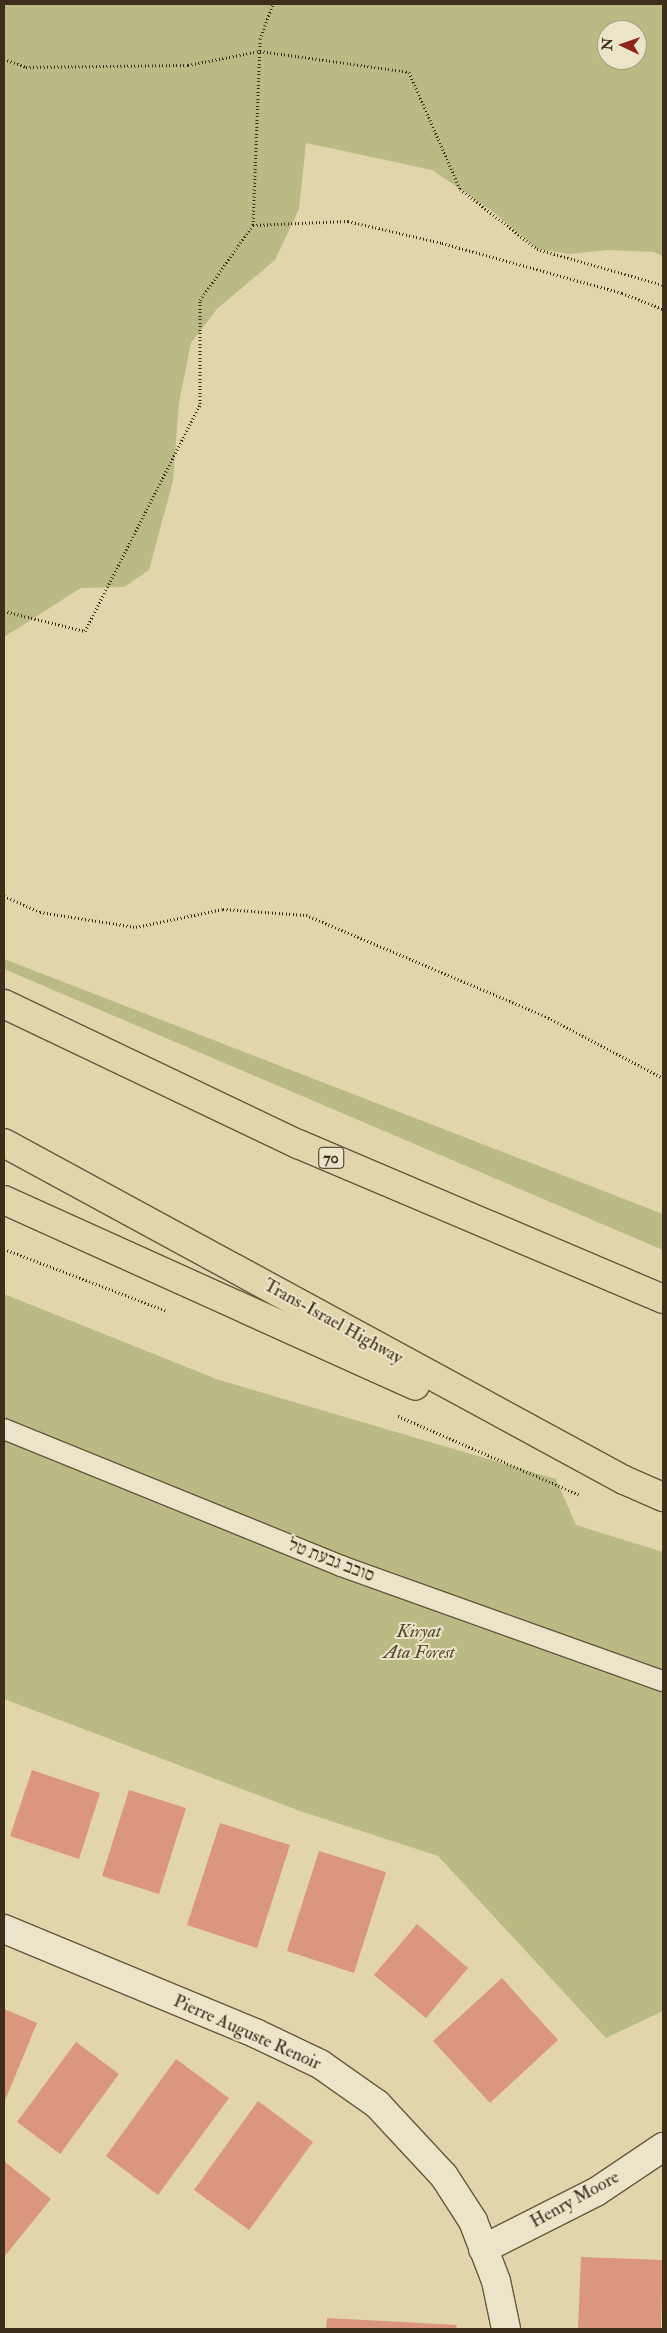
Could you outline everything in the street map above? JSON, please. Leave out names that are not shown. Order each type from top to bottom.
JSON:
[{"type":"highway","name":"70","points":[[4,1004],[298,1144],[663,1299]]},
{"type":"highway","name":"Trans-Israel Highway","points":[[4,1144],[624,1480],[663,1497]]},
{"type":"highway","points":[[4,1200],[624,1480]]},
{"type":"street","name":"Pierre Auguste Renoir","points":[[4,1929],[255,2033],[320,2064],[377,2104],[444,2176],[472,2221],[496,2281],[506,2329]]},
{"type":"street","name":"Henry Moore","points":[[483,2249],[596,2192],[663,2147]]},
{"type":"lane","name":"סובב גבעת טל","points":[[4,1429],[341,1566],[663,1681]]},
{"type":"path","points":[[4,611],[85,630],[200,404],[200,300],[253,225],[260,39],[273,4]]},
{"type":"path","points":[[4,60],[26,67],[188,65],[260,51],[409,72],[460,189],[537,249],[663,285]]},
{"type":"path","points":[[253,225],[348,221],[480,253],[622,293],[663,308]]},
{"type":"path","points":[[4,896],[40,912],[136,927],[223,910],[306,915],[545,1016],[663,1078]]},
{"type":"path","points":[[4,1249],[168,1312]]},
{"type":"path","points":[[388,1412],[583,1497]]},
{"type":"green space","points":[[4,4],[663,4],[663,256],[653,252],[608,250],[569,254],[537,249],[492,211],[432,170],[306,143],[299,209],[275,260],[217,309],[191,343],[179,403],[173,481],[149,570],[124,587],[81,588],[4,637]]},
{"type":"green space","points":[[4,959],[663,1214],[663,1250],[4,969]]},
{"type":"green space","name":"Kiryat Ata Forest","points":[[4,1294],[219,1380],[556,1479],[576,1525],[663,1552],[663,2011],[606,2038],[438,1856],[300,1811],[4,1699]]},
{"type":"building","points":[[32,1770],[100,1793],[79,1859],[10,1836]]},
{"type":"building","points":[[129,1790],[186,1808],[159,1894],[102,1876]]},
{"type":"building","points":[[220,1823],[290,1845],[257,1948],[187,1925]]},
{"type":"building","points":[[319,1851],[386,1872],[354,1973],[287,1951]]},
{"type":"building","points":[[417,1924],[468,1968],[426,2018],[374,1975]]},
{"type":"building","points":[[502,1978],[558,2040],[490,2103],[433,2041]]},
{"type":"building","points":[[4,2009],[37,2023],[4,2103]]},
{"type":"building","points":[[76,2042],[119,2074],[60,2154],[17,2122]]},
{"type":"building","points":[[176,2059],[229,2098],[158,2195],[106,2156]]},
{"type":"building","points":[[258,2101],[313,2142],[249,2230],[194,2190]]},
{"type":"building","points":[[4,2161],[51,2199],[4,2257]]},
{"type":"building","points":[[581,2257],[663,2260],[661,2329],[578,2329]]},
{"type":"building","points":[[327,2318],[457,2325],[456,2329],[326,2329]]}]
